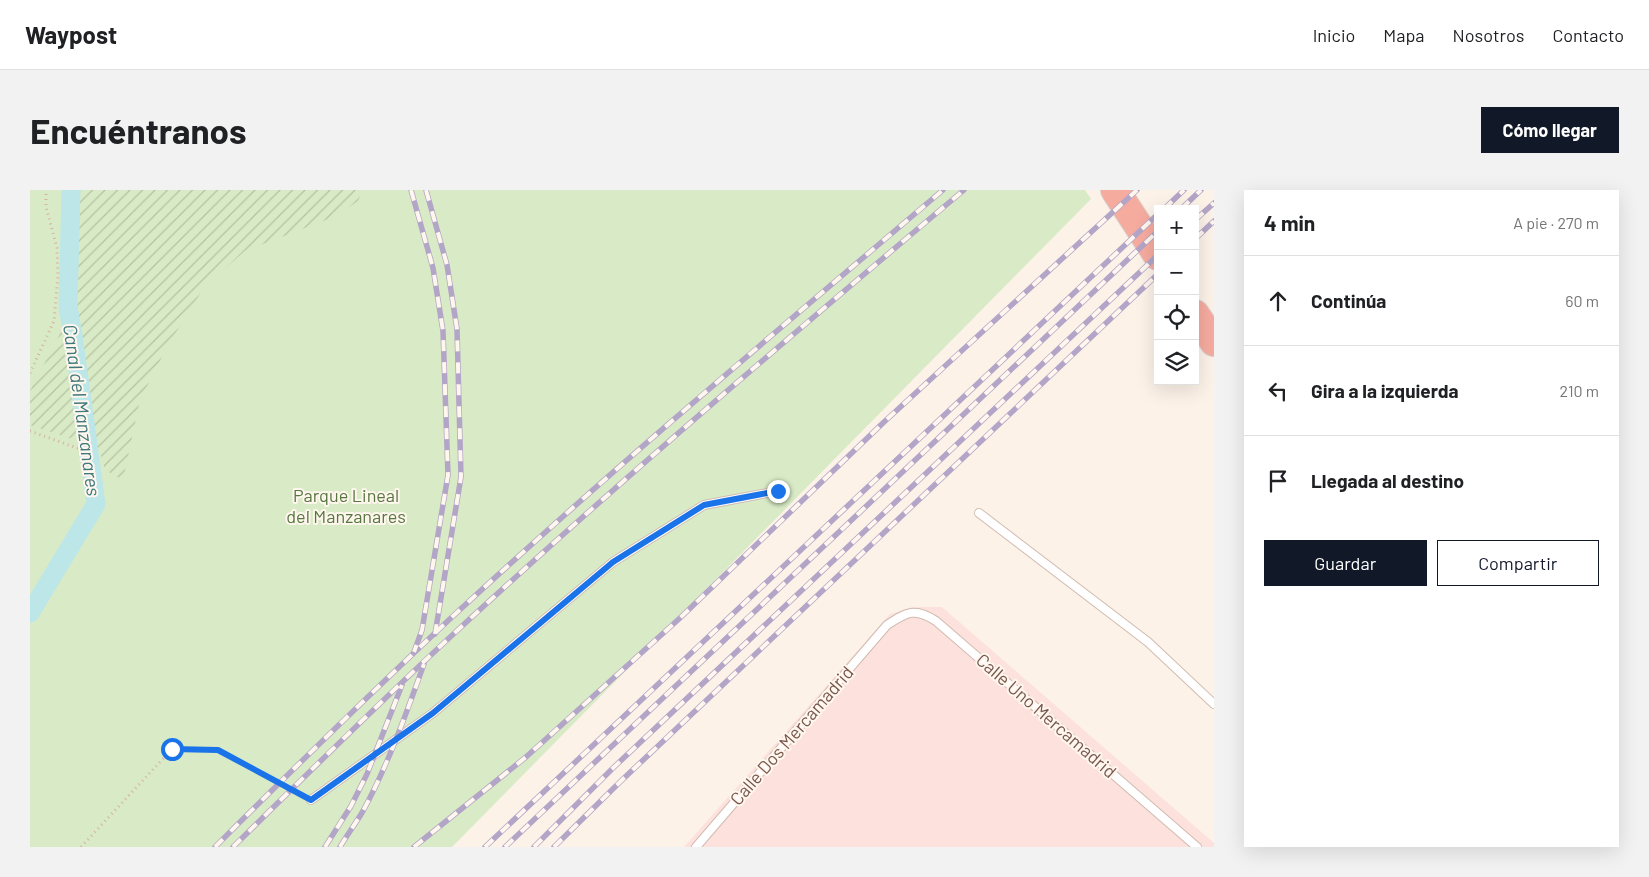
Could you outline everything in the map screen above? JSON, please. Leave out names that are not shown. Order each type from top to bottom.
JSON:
[{"type":"highway","points":[[1115,190],[1154,250]]},
{"type":"highway","points":[[1199,320],[1214,342]]},
{"type":"lane","points":[[311,800],[433,713],[613,562],[704,505],[778,491]]},
{"type":"lane","points":[[979,513],[1148,642],[1214,704]]},
{"type":"lane","name":"Calle Uno Mercamadrid","points":[[887,625],[913,611],[926,614],[936,621],[1197,847]]},
{"type":"lane","name":"Calle Dos Mercamadrid","points":[[696,847],[887,625]]},
{"type":"path","points":[[30,373],[54,322],[55,312],[58,276],[57,248],[46,207],[46,190]]},
{"type":"path","points":[[30,431],[80,449]]},
{"type":"path","points":[[81,847],[172,749],[218,750],[311,800]]},
{"type":"shaded area","points":[[913,607],[942,607],[1214,843],[1214,847],[684,847],[890,614]]},
{"type":"green space","name":"Parque Lineal del Manzanares","points":[[30,190],[1085,190],[1091,199],[452,847],[30,847]]},
{"type":"green space","points":[[78,190],[363,190],[358,201],[336,216],[245,251],[205,286],[168,345],[140,400],[123,480],[105,470],[99,448],[30,425],[30,391],[64,326]]},
{"type":"waterway","name":"Canal del Manzanares","points":[[30,613],[96,504],[68,307],[71,190]]},
{"type":"railway","points":[[411,190],[433,268],[443,331],[448,475],[422,630],[414,652]]},
{"type":"railway","points":[[426,190],[447,265],[457,329],[461,477],[435,634]]},
{"type":"railway","points":[[215,847],[392,674],[512,562],[695,401],[943,190]]},
{"type":"railway","points":[[233,847],[403,681],[522,571],[710,406],[964,190]]},
{"type":"railway","points":[[414,847],[526,757],[680,618],[884,422],[1137,190]]},
{"type":"railway","points":[[1168,205],[1184,190]]},
{"type":"railway","points":[[1185,205],[1201,190]]},
{"type":"railway","points":[[1199,216],[1214,203]]},
{"type":"railway","points":[[485,847],[1154,218]]},
{"type":"railway","points":[[1199,235],[1214,221]]},
{"type":"railway","points":[[505,847],[1154,235]]},
{"type":"railway","points":[[534,847],[613,768],[1154,259]]},
{"type":"railway","points":[[554,847],[622,780],[1154,278]]},
{"type":"railway","points":[[340,847],[363,811],[381,776],[424,664]]},
{"type":"railway","points":[[325,847],[351,806],[367,774],[402,685]]},
{"type":"route","points":[[172,749],[218,750],[311,800],[433,713],[613,562],[704,505],[778,491]]}]
